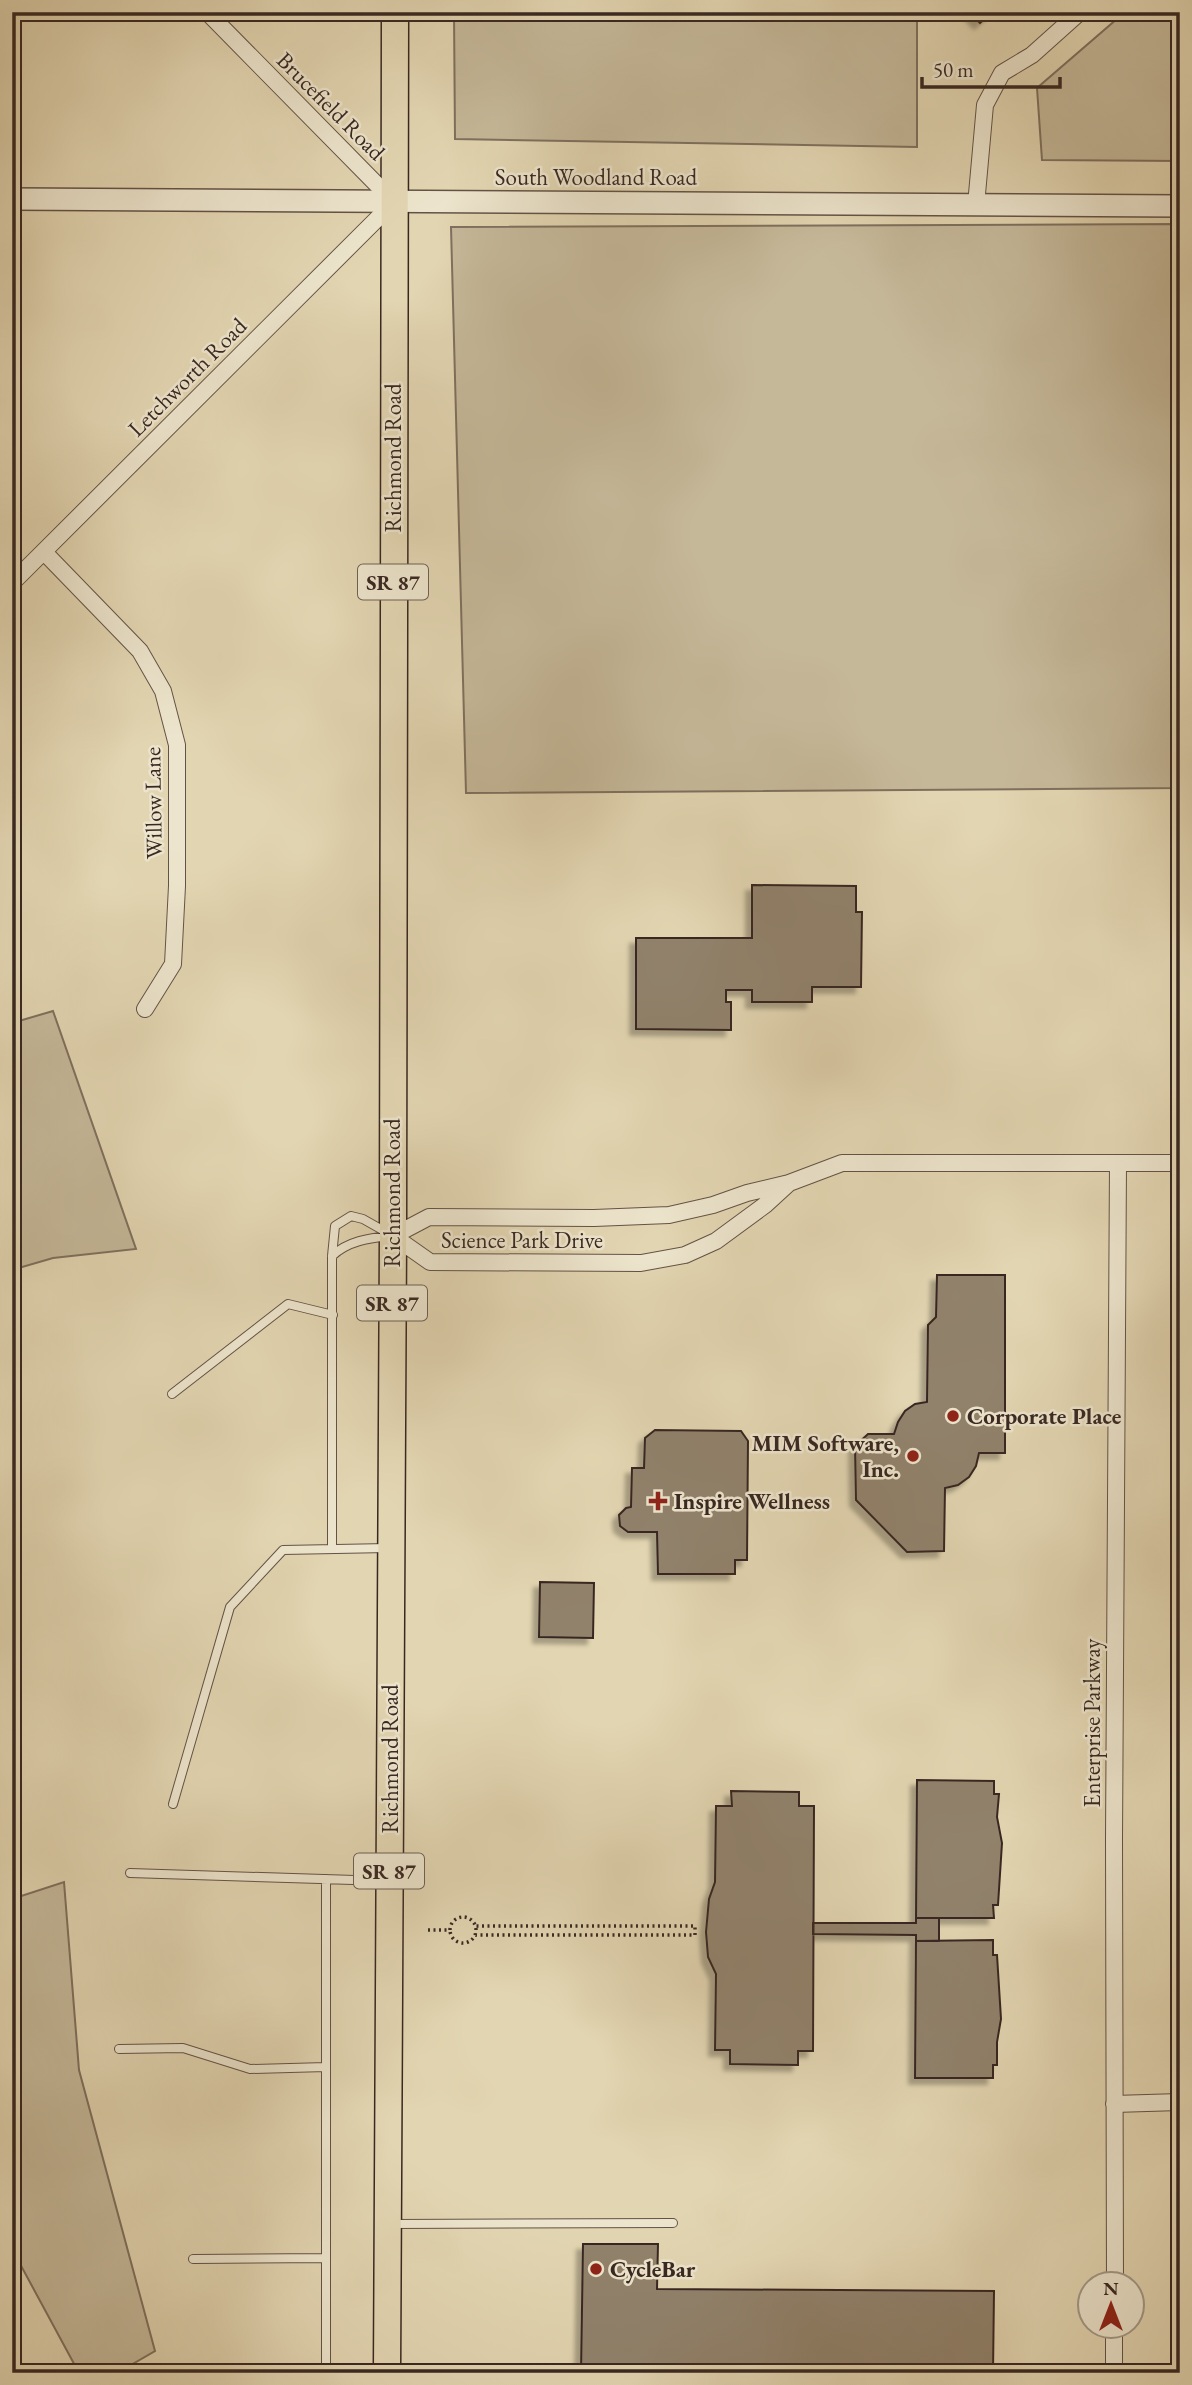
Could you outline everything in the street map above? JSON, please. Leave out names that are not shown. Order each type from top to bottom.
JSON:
[{"type":"main road","name":"Richmond Road","points":[[387,2373],[393,1236],[395,12]]},
{"type":"street","name":"Brucefield Road","points":[[207,12],[394,202]]},
{"type":"street","points":[[976,205],[985,105],[1003,73],[1032,55],[1080,12]]},
{"type":"street","name":"South Woodland Road","points":[[12,199],[1180,206]]},
{"type":"street","name":"Letchworth Road","points":[[12,583],[394,202]]},
{"type":"street","name":"Willow Lane","points":[[44,552],[140,650],[163,691],[177,745],[177,886],[173,964],[145,1009]]},
{"type":"street","name":"Science Park Drive","points":[[789,1183],[765,1205],[716,1241],[685,1255],[641,1264],[429,1262],[393,1236],[429,1217],[594,1218],[669,1215],[789,1183],[842,1163],[1180,1163]]},
{"type":"street","name":"Enterprise Parkway","points":[[1115,2270],[1118,1163]]},
{"type":"street","points":[[1114,2104],[1180,2102]]},
{"type":"street","points":[[1114,2340],[1114,2373]]},
{"type":"lane","points":[[332,1549],[332,1256],[335,1226],[351,1216],[363,1219],[393,1236]]},
{"type":"lane","points":[[332,1256],[343,1246],[393,1236]]},
{"type":"lane","points":[[172,1394],[288,1304],[333,1315]]},
{"type":"lane","points":[[173,1804],[230,1608],[283,1550],[391,1548]]},
{"type":"lane","points":[[130,1873],[389,1881]]},
{"type":"lane","points":[[326,1879],[326,2373]]},
{"type":"lane","points":[[119,2049],[183,2048],[250,2068],[326,2067]]},
{"type":"lane","points":[[388,2224],[673,2223]]},
{"type":"lane","points":[[193,2259],[326,2258]]},
{"type":"path","points":[[462,1916],[471,1919],[475,1926],[475,1934],[470,1941],[462,1944],[453,1940],[449,1930],[454,1919],[462,1916]]},
{"type":"path","points":[[475,1926],[695,1926],[695,1935],[475,1934]]},
{"type":"path","points":[[428,1930],[449,1930]]},
{"type":"shaded area","points":[[454,12],[917,12],[917,147],[455,139]]},
{"type":"shaded area","points":[[1125,12],[1180,12],[1180,161],[1042,160],[1037,88]]},
{"type":"shaded area","points":[[1180,224],[1180,788],[466,793],[451,227]]},
{"type":"shaded area","points":[[53,1011],[136,1249],[53,1258],[12,1270],[12,1023]]},
{"type":"shaded area","points":[[64,1882],[79,2070],[155,2351],[117,2373],[79,2373],[12,2249],[12,1899]]},
{"type":"building","points":[[970,12],[992,12],[980,23]]},
{"type":"building","points":[[752,885],[856,886],[856,912],[862,912],[861,987],[812,987],[812,1002],[752,1002],[752,990],[726,990],[726,1002],[731,1002],[731,1030],[636,1029],[636,938],[752,938]]},
{"type":"building","name":"Corporate Place","points":[[937,1275],[1005,1275],[1005,1453],[979,1453],[976,1466],[969,1477],[958,1485],[945,1488],[944,1551],[907,1552],[856,1500],[855,1446],[868,1434],[894,1434],[905,1411],[915,1404],[927,1402],[928,1325],[936,1317]]},
{"type":"building","points":[[655,1430],[741,1431],[748,1441],[747,1560],[735,1560],[735,1574],[658,1574],[657,1532],[628,1532],[620,1526],[619,1515],[631,1507],[632,1468],[644,1468],[645,1438]]},
{"type":"building","points":[[540,1582],[594,1583],[593,1638],[539,1637]]},
{"type":"building","points":[[917,1780],[994,1781],[994,1794],[999,1794],[997,1817],[1002,1843],[998,1905],[993,1905],[994,1918],[916,1918]]},
{"type":"building","points":[[731,1791],[799,1792],[799,1806],[814,1806],[813,2051],[798,2051],[798,2065],[730,2064],[730,2050],[715,2050],[716,1974],[708,1957],[706,1932],[709,1899],[715,1882],[716,1806],[732,1806]]},
{"type":"building","points":[[916,1918],[939,1918],[939,1941],[916,1941],[916,1935],[813,1934],[813,1923],[916,1923]]},
{"type":"building","points":[[993,1940],[993,1955],[997,1955],[1001,2019],[997,2065],[993,2065],[993,2078],[915,2078],[916,1941]]},
{"type":"building","points":[[583,2244],[658,2244],[657,2289],[994,2291],[993,2373],[581,2373]]},
{"type":"place","name":"Corporate Place","points":[[953,1416]]},
{"type":"place","name":"MIM Software, Inc.","points":[[913,1456]]},
{"type":"place","name":"Inspire Wellness","points":[[658,1501]]},
{"type":"place","name":"CycleBar","points":[[596,2269]]}]
